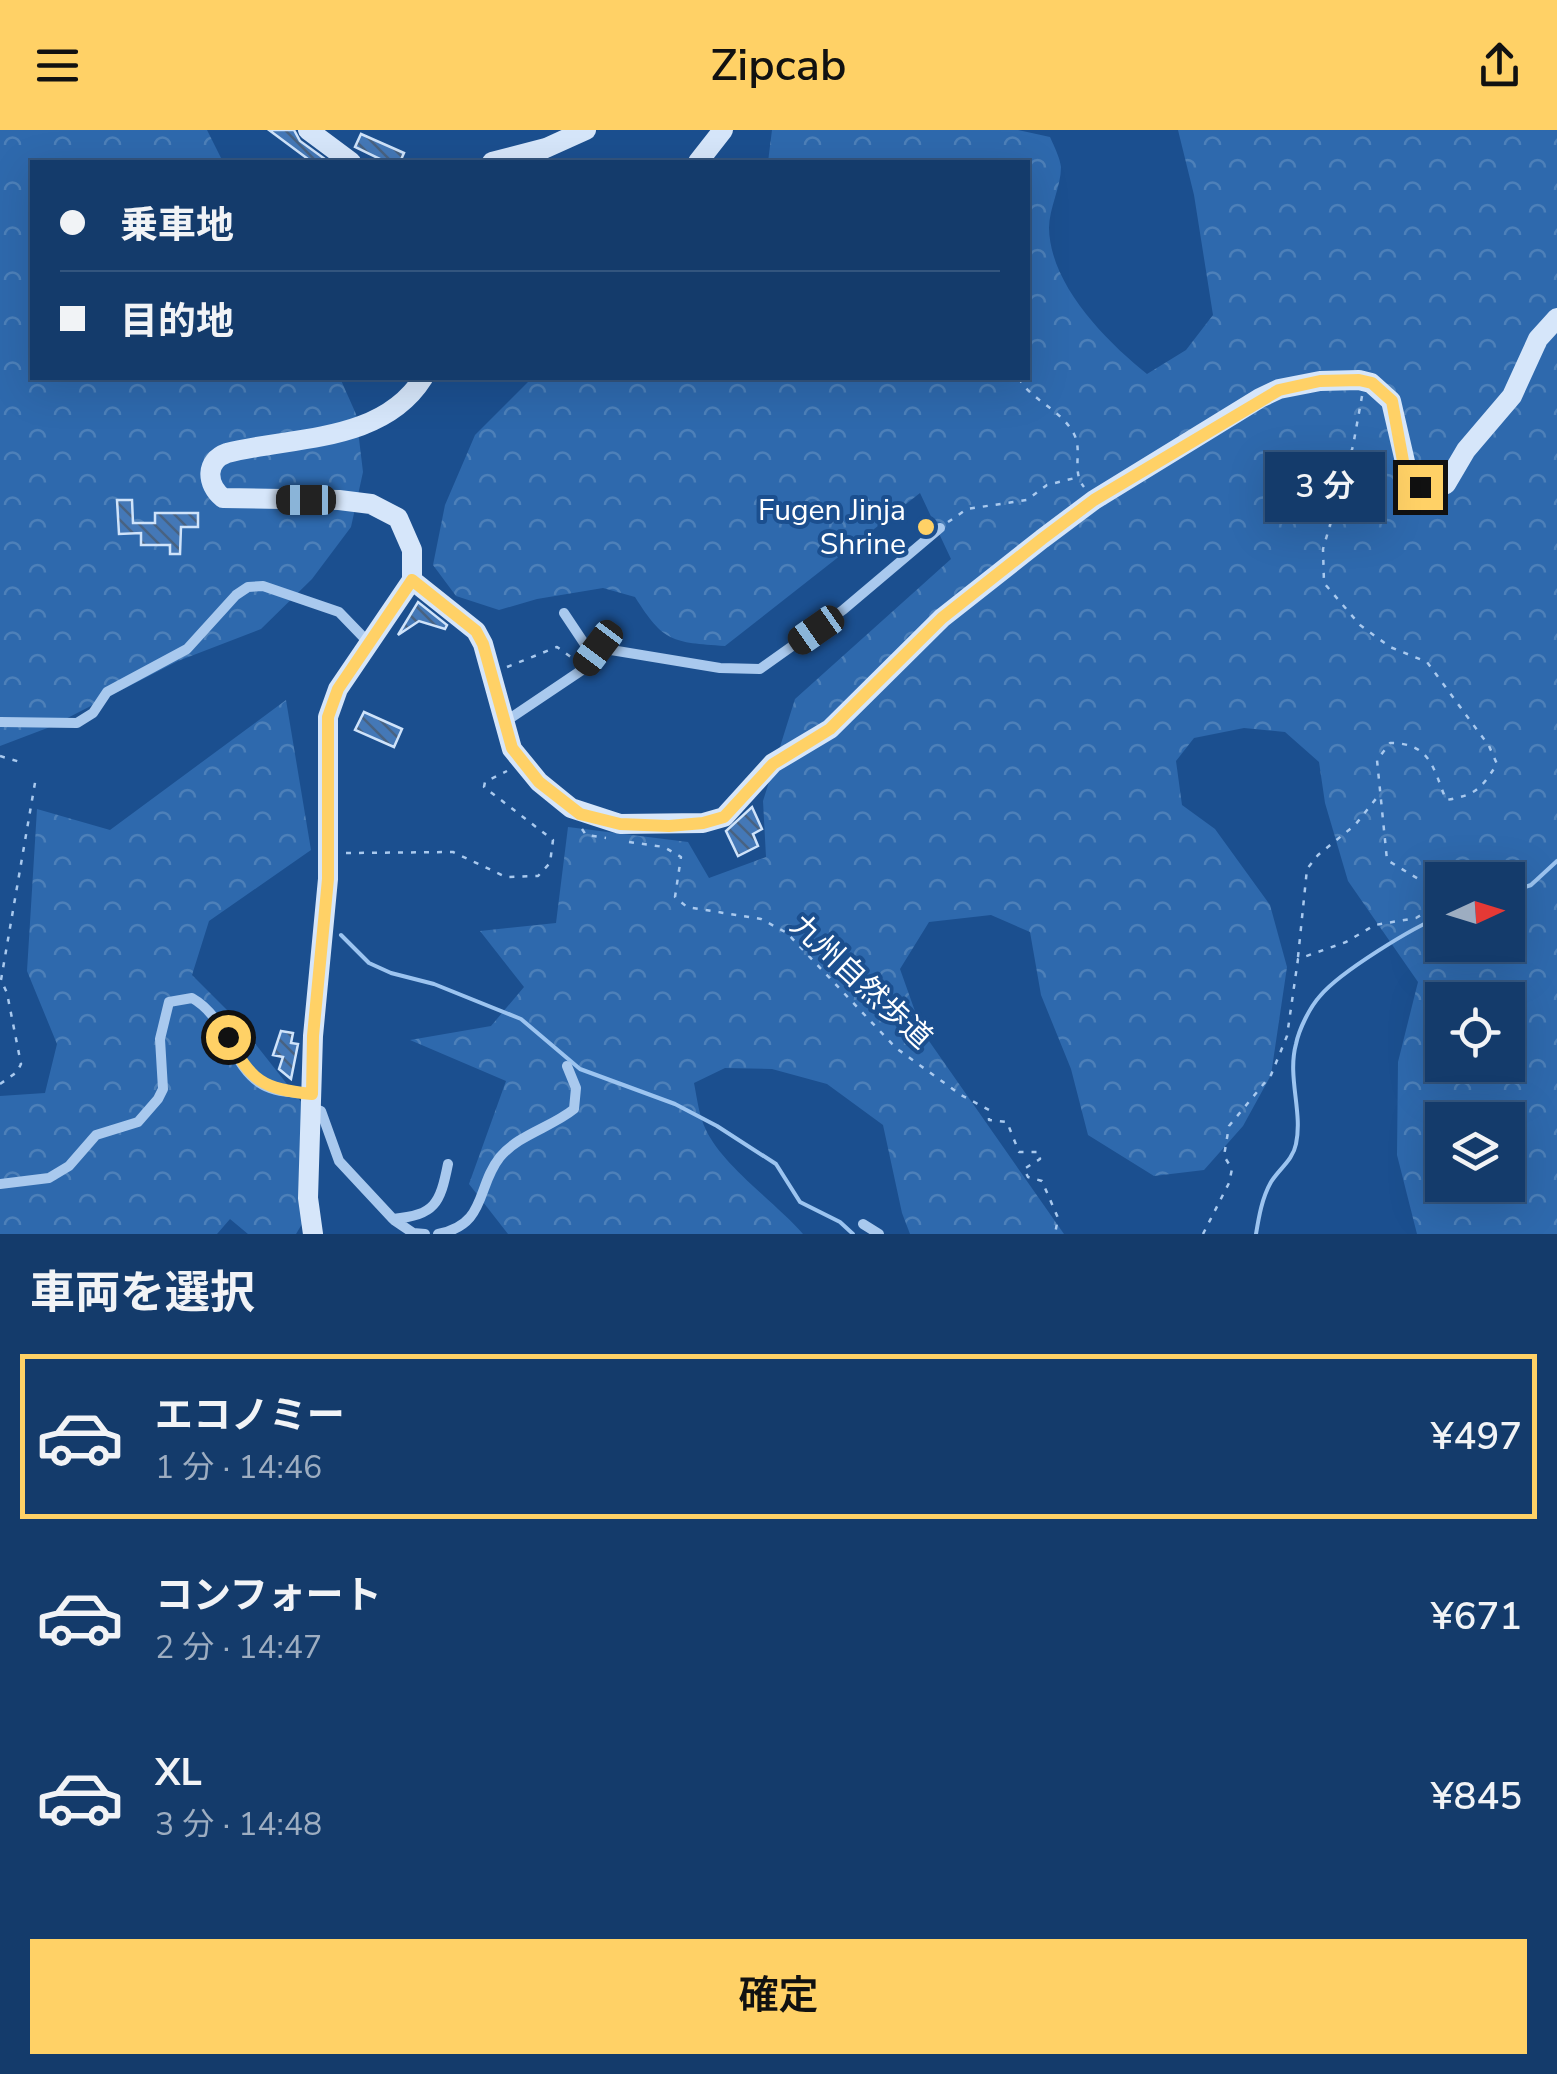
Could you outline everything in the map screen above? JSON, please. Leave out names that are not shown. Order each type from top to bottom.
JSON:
[{"type":"street","points":[[308,130],[347,160]]},
{"type":"street","points":[[500,160],[546,148],[586,130]]},
{"type":"street","points":[[700,160],[723,130]]},
{"type":"street","points":[[412,580],[476,631],[512,748],[521,764],[580,814],[620,824],[703,823],[724,817],[773,764],[830,729],[942,618],[1094,500],[1279,390],[1320,381],[1372,383],[1392,401],[1409,479],[1420,487],[1440,487],[1452,478],[1466,450],[1512,396],[1538,339],[1557,318]]},
{"type":"street","points":[[313,1234],[308,1198],[328,854],[328,717],[338,689],[412,580],[409,538],[398,518],[371,504],[222,498],[210,482],[210,472],[218,456],[227,453],[376,422],[390,414],[422,380]]},
{"type":"street","points":[[564,614],[584,643],[598,648],[720,668],[760,669],[843,610],[940,528]]},
{"type":"street","points":[[0,722],[77,723],[93,714],[107,692],[187,649],[248,586],[263,586],[340,612],[368,642]]},
{"type":"street","points":[[505,722],[582,670],[598,648]]},
{"type":"street","points":[[0,1184],[48,1178],[69,1166],[96,1136],[138,1122],[163,1089],[160,1040],[169,1002],[192,998],[212,1011],[244,1066],[263,1084],[311,1101],[321,1111],[339,1160],[393,1219],[413,1233],[426,1234]]},
{"type":"street","points":[[438,1234],[451,1232],[474,1214],[500,1157],[574,1109],[576,1088],[567,1066]]},
{"type":"street","points":[[393,1219],[418,1217],[433,1208],[443,1190],[448,1164]]},
{"type":"street","points":[[863,1224],[879,1234]]},
{"type":"path","points":[[1020,380],[1057,411],[1076,437],[1076,478],[1094,500]]},
{"type":"path","points":[[1372,383],[1362,394],[1353,446],[1323,549],[1324,583],[1360,626],[1390,647],[1427,662],[1490,746],[1498,764],[1482,787],[1464,797],[1446,800],[1429,758],[1410,743],[1390,743],[1376,760],[1388,860],[1425,883]]},
{"type":"path","points":[[940,528],[967,509],[1027,500],[1047,485],[1076,478]]},
{"type":"path","points":[[491,672],[557,646],[571,654],[582,670]]},
{"type":"path","points":[[0,756],[20,762]]},
{"type":"path","points":[[328,854],[453,852],[506,877],[538,876],[550,863],[554,840],[484,788],[485,782],[521,764]]},
{"type":"path","points":[[0,1084],[17,1072],[21,1064],[8,993],[1,979],[36,777]]},
{"type":"path","points":[[1203,1234],[1229,1183],[1232,1170],[1224,1156],[1229,1126],[1271,1076],[1287,1036],[1307,869],[1356,824],[1380,794]]},
{"type":"path","points":[[580,814],[580,826],[586,835],[606,838]]},
{"type":"path","name":"九州自然歩道","points":[[625,841],[664,847],[681,858],[674,897],[688,907],[760,919],[787,934],[896,1048],[960,1095],[989,1110],[989,1120],[1007,1122],[1018,1152],[1039,1152],[1040,1159],[1024,1169],[1028,1176],[1042,1182],[1058,1218],[1054,1234]]},
{"type":"path","points":[[1298,959],[1346,942],[1375,925],[1425,913]]},
{"type":"green space","points":[[0,130],[207,130],[222,160],[30,160],[30,380],[341,380],[356,414],[363,472],[351,527],[312,579],[261,629],[178,661],[50,727],[0,746]]},
{"type":"green space","points":[[772,130],[1018,130],[1050,137],[1061,167],[1049,228],[1059,270],[1098,328],[1147,374],[1186,350],[1213,315],[1194,195],[1178,130],[1557,130],[1557,1234],[1417,1234],[1397,1155],[1398,1062],[1418,982],[1348,881],[1325,803],[1319,762],[1285,732],[1244,728],[1194,738],[1176,761],[1182,805],[1215,829],[1270,905],[1287,967],[1271,1075],[1243,1126],[1204,1170],[1154,1176],[1088,1135],[1071,1069],[1041,995],[1030,932],[991,915],[929,922],[900,969],[922,1031],[1064,1234],[910,1234],[883,1125],[827,1084],[772,1069],[725,1068],[694,1083],[706,1130],[737,1171],[803,1234],[508,1234],[469,1184],[506,1081],[410,1040],[491,1026],[524,987],[480,931],[556,923],[568,827],[688,842],[709,878],[766,857],[763,801],[795,699],[951,559],[920,493],[725,646],[693,643],[662,632],[635,597],[603,588],[499,610],[456,596],[433,565],[445,505],[475,435],[530,380],[1030,380],[1030,160],[768,160]]},
{"type":"green space","points":[[286,700],[311,850],[209,921],[192,975],[234,1017],[302,1103],[302,1224],[296,1234],[248,1234],[230,1219],[217,1234],[0,1234],[0,1096],[45,1093],[57,1044],[27,971],[37,809],[110,830]]},
{"type":"building","points":[[269,130],[294,130],[300,141],[326,160],[309,160]]},
{"type":"building","points":[[361,134],[404,153],[401,160],[382,160],[355,147]]},
{"type":"building","points":[[117,500],[132,500],[133,523],[155,523],[155,513],[198,513],[198,527],[181,527],[180,554],[170,554],[170,545],[141,545],[141,533],[119,534]]},
{"type":"building","points":[[418,602],[447,625],[445,629],[419,621],[398,635]]},
{"type":"building","points":[[364,712],[402,729],[394,747],[355,730]]},
{"type":"building","points":[[752,807],[762,829],[753,834],[758,846],[738,856],[726,831]]},
{"type":"building","points":[[281,1031],[293,1033],[291,1043],[298,1044],[291,1079],[279,1069],[283,1057],[273,1055]]},
{"type":"waterway","points":[[1525,887],[1557,861]]},
{"type":"waterway","points":[[1256,1234],[1268,1188],[1296,1144],[1294,1056],[1309,1012],[1330,986],[1360,963],[1425,924]]},
{"type":"waterway","points":[[341,935],[369,963],[521,1019],[580,1069],[675,1104],[717,1126],[776,1164],[800,1202],[840,1222],[853,1234]]},
{"type":"place","name":"Fugen Jinja Shrine","points":[[926,527]]},
{"type":"route","points":[[228,1037],[244,1066],[263,1084],[312,1094],[313,1036],[328,879],[328,717],[338,689],[412,580],[476,631],[512,748],[539,782],[580,814],[620,824],[703,823],[724,817],[773,764],[830,729],[942,618],[1042,539],[1094,500],[1260,398],[1320,381],[1372,383],[1392,401],[1405,472],[1420,487]]}]
